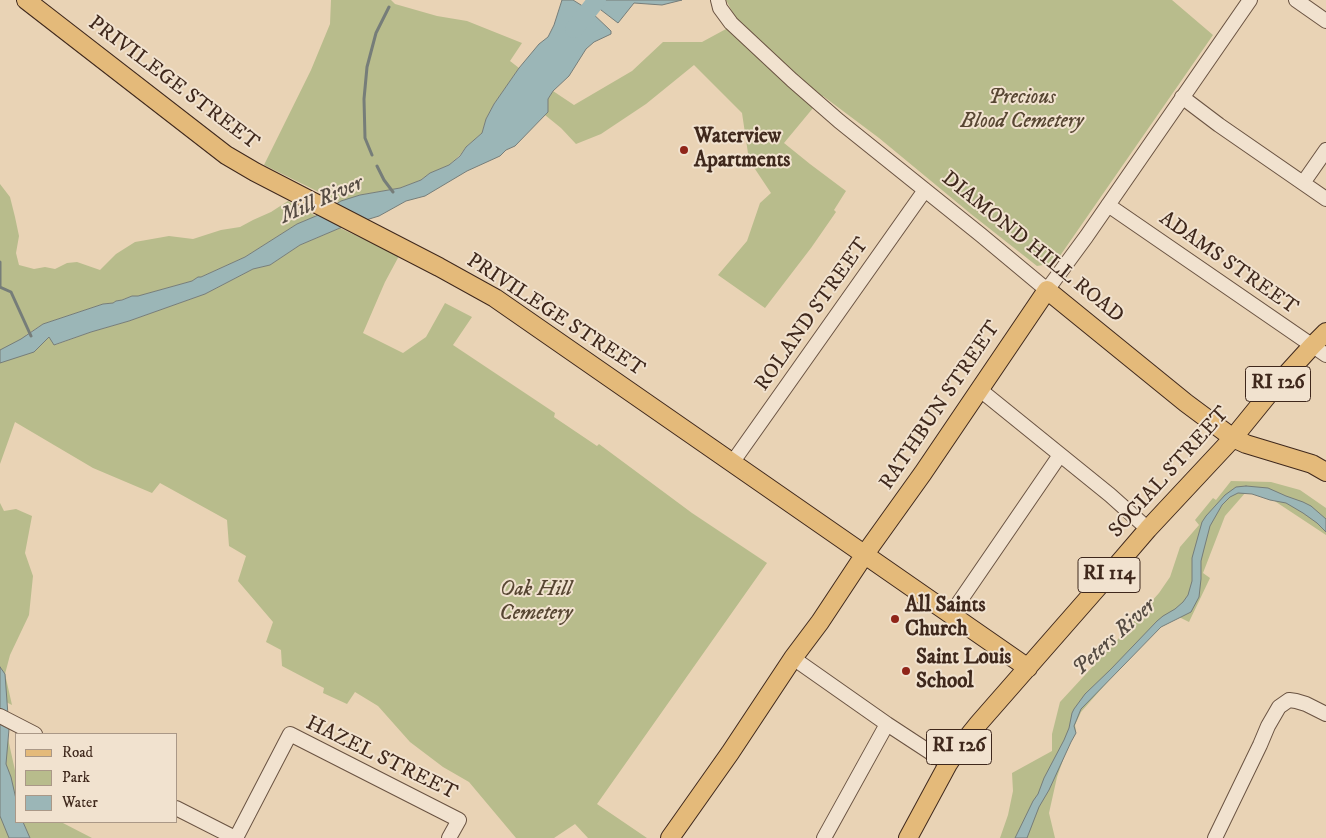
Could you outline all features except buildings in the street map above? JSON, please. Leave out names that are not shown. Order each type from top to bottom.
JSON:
[{"type":"main road","name":"PRIVILEGE STREET","points":[[26,0],[226,155],[254,172],[439,267],[495,298],[1028,668]]},
{"type":"main road","name":"RATHBUN STREET","points":[[670,838],[865,554],[923,473],[1047,290]]},
{"type":"main road","name":"DIAMOND HILL ROAD","points":[[1047,290],[1186,403],[1233,438],[1246,444],[1312,464],[1326,472]]},
{"type":"main road","name":"SOCIAL STREET","points":[[908,838],[948,764],[979,723],[1148,529],[1233,438],[1272,390],[1319,350],[1326,332]]},
{"type":"street","name":"DIAMOND HILL ROAD","points":[[718,0],[720,8],[731,23],[792,80],[840,122],[1047,290]]},
{"type":"street","name":"RATHBUN STREET","points":[[1047,290],[1250,0]]},
{"type":"street","points":[[1296,0],[1326,21]]},
{"type":"street","points":[[1182,97],[1326,199]]},
{"type":"street","points":[[1303,183],[1326,150]]},
{"type":"street","name":"ROLAND STREET","points":[[732,463],[925,190]]},
{"type":"street","name":"ADAMS STREET","points":[[1108,205],[1319,350]]},
{"type":"street","points":[[979,389],[1110,495],[1148,529]]},
{"type":"street","points":[[951,614],[1060,455]]},
{"type":"street","points":[[794,658],[887,724],[948,764]]},
{"type":"street","points":[[1215,838],[1268,726],[1279,707],[1289,700],[1306,704],[1326,714]]},
{"type":"street","points":[[4,718],[33,733]]},
{"type":"street","points":[[824,838],[887,724]]},
{"type":"street","name":"HAZEL STREET","points":[[235,838],[290,734],[458,820],[449,838]]},
{"type":"street","points":[[178,809],[235,838]]},
{"type":"green space","points":[[331,0],[391,0],[395,4],[437,16],[467,21],[522,43],[510,61],[519,68],[494,104],[486,119],[482,133],[449,165],[430,173],[421,180],[400,188],[360,195],[339,202],[264,165],[311,70],[330,24]]},
{"type":"green space","name":"Precious Blood Cemetery","points":[[726,0],[1172,0],[1213,35],[1055,263],[1037,266],[879,138],[823,96],[784,143],[846,191],[834,210],[836,212],[765,308],[718,275],[747,241],[760,203],[771,193],[749,160],[742,113],[694,65],[646,104],[601,134],[576,144],[545,115],[548,112],[548,99],[553,91],[574,105],[632,71],[663,42],[702,42],[726,29],[736,19]]},
{"type":"green space","name":"Oak Hill Cemetery","points":[[0,184],[10,197],[15,217],[19,236],[16,253],[19,265],[34,269],[45,267],[55,269],[67,263],[77,262],[100,270],[116,254],[135,242],[169,236],[193,239],[221,230],[240,227],[271,212],[288,201],[316,216],[297,224],[245,257],[192,281],[132,296],[113,303],[103,304],[43,324],[26,335],[49,337],[55,345],[129,321],[205,294],[253,269],[270,265],[300,245],[340,228],[399,256],[385,282],[363,333],[403,353],[426,337],[445,303],[472,317],[453,345],[555,413],[554,417],[597,446],[599,444],[692,513],[767,563],[597,804],[647,838],[588,838],[575,824],[554,838],[516,838],[469,782],[443,767],[410,742],[378,706],[355,692],[347,704],[323,693],[324,688],[282,666],[281,650],[266,642],[273,622],[238,581],[246,556],[229,546],[227,520],[160,483],[152,493],[93,468],[15,422],[0,464]]},
{"type":"green space","points":[[1231,481],[1271,482],[1300,490],[1326,508],[1326,535],[1270,498],[1246,492],[1225,516],[1203,573],[1210,578],[1189,622],[1177,616],[1160,625],[1081,712],[1075,725],[1076,731],[1070,740],[1057,777],[1049,813],[1055,838],[1000,838],[1008,815],[1013,791],[1012,773],[1052,751],[1052,734],[1060,702],[1159,593],[1170,577],[1180,547],[1199,525],[1195,520],[1213,498],[1216,500]]},
{"type":"green space","points":[[0,503],[4,511],[16,509],[32,516],[25,553],[33,576],[29,615],[10,655],[5,674],[12,705],[0,699]]},
{"type":"green space","points":[[0,722],[5,725],[15,770],[15,823],[63,823],[92,838],[0,838]]},
{"type":"water","points":[[562,0],[573,0],[589,10],[611,31],[611,34],[594,42],[586,49],[569,76],[553,91],[548,99],[548,112],[515,146],[506,150],[500,156],[467,171],[425,196],[406,201],[379,216],[340,228],[300,245],[270,265],[253,269],[205,294],[54,345],[49,337],[34,352],[0,363],[0,350],[43,324],[103,304],[113,303],[132,296],[192,281],[245,257],[297,224],[316,216],[341,201],[360,195],[400,188],[421,180],[430,173],[449,165],[482,133],[486,119],[494,104],[519,68],[539,44],[548,37]]},
{"type":"water","points":[[588,0],[682,0],[662,5],[634,3],[618,23]]},
{"type":"water","points":[[1236,487],[1268,488],[1311,506],[1326,519],[1326,532],[1317,523],[1286,503],[1252,494],[1238,493],[1230,497],[1222,505],[1210,526],[1201,561],[1199,597],[1191,612],[1161,627],[1081,709],[1074,726],[1076,733],[1039,807],[1027,838],[1015,838],[1064,740],[1074,709],[1085,694],[1157,621],[1183,602],[1188,595],[1192,581],[1192,558],[1202,522],[1225,495]]},
{"type":"water","points":[[0,667],[5,674],[9,729],[6,764],[15,795],[15,823],[23,823],[30,838],[9,838],[0,816]]},
{"type":"waterway","name":"Mill River","points":[[574,29],[597,0]]},
{"type":"waterway","points":[[372,155],[365,138],[364,99],[367,67],[376,33],[389,7]]},
{"type":"waterway","points":[[377,166],[393,192]]},
{"type":"waterway","points":[[0,262],[0,287],[11,292],[31,336]]},
{"type":"place","name":"Waterview Apartments","points":[[684,150]]},
{"type":"place","name":"All Saints Church","points":[[895,619]]},
{"type":"place","name":"Saint Louis School","points":[[906,671]]},
{"type":"water label","name":"Peters River","points":[[1115,638]]}]
